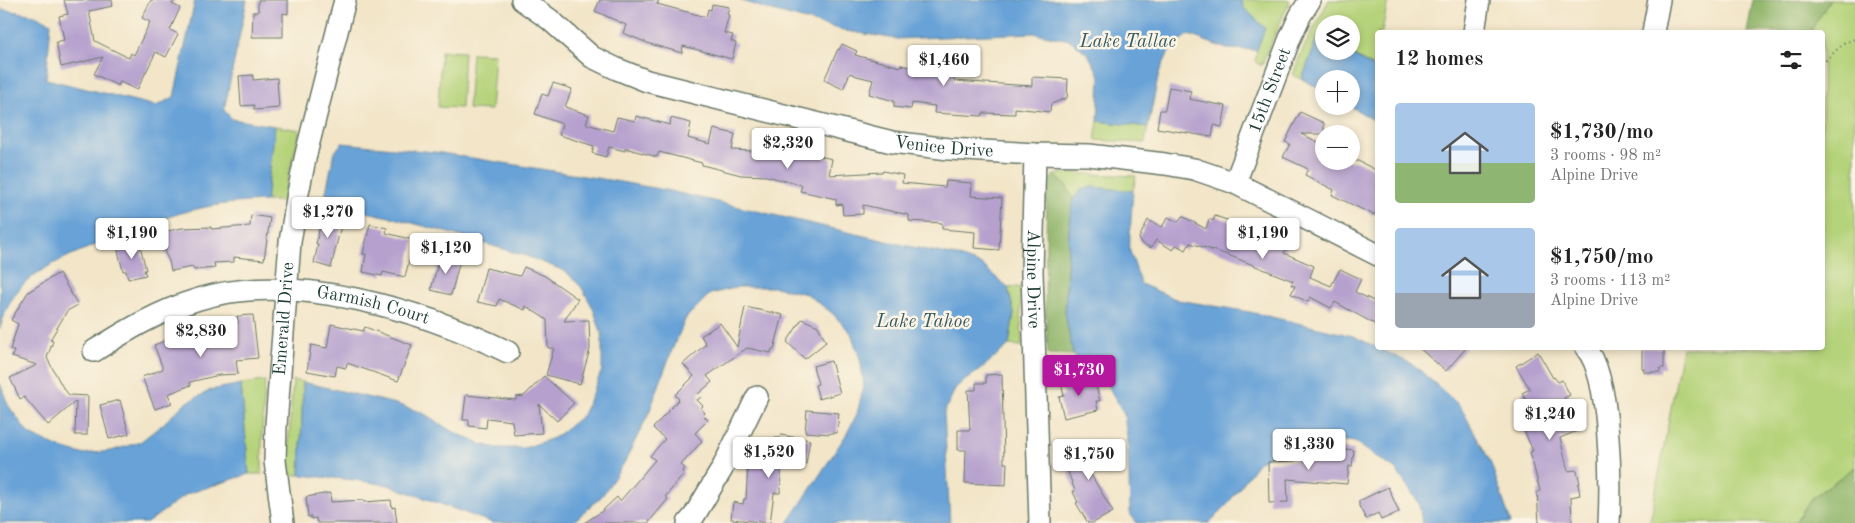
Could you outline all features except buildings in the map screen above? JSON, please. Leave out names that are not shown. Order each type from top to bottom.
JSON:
[{"type":"street","name":"Emerald Drive","points":[[283,523],[274,461],[288,290],[290,242],[298,193],[346,0]]},
{"type":"street","name":"Venice Drive","points":[[522,0],[549,19],[592,57],[647,81],[892,142],[918,146],[1034,154],[1089,155],[1194,169],[1235,183],[1375,253]]},
{"type":"street","name":"15th Street","points":[[1235,183],[1290,38],[1310,0]]},
{"type":"street","points":[[1474,30],[1480,0]]},
{"type":"street","points":[[1653,30],[1659,0]]},
{"type":"street","name":"Alpine Drive","points":[[1034,154],[1032,272],[1040,523]]},
{"type":"street","name":"Garmish Court","points":[[94,351],[164,311],[201,298],[232,292],[288,290],[340,296],[389,307],[473,335],[508,352]]},
{"type":"street","points":[[1587,350],[1596,367],[1608,430],[1609,523]]},
{"type":"street","points":[[688,523],[722,469],[757,397]]},
{"type":"path","points":[[1825,61],[1844,43],[1855,39]]},
{"type":"green space","points":[[1241,0],[1290,0],[1261,66],[1255,61],[1265,28],[1244,8]]},
{"type":"green space","points":[[1329,0],[1388,0],[1382,30],[1375,30],[1375,67],[1360,59],[1360,15],[1321,15]]},
{"type":"green space","points":[[1753,0],[1830,0],[1811,30],[1747,30]]},
{"type":"green space","points":[[1830,0],[1855,0],[1855,467],[1813,497],[1794,523],[1650,523],[1682,350],[1825,350],[1825,30],[1811,30]]},
{"type":"green space","points":[[1315,26],[1315,44],[1302,79],[1293,75],[1301,53]]},
{"type":"green space","points":[[441,51],[464,52],[461,108],[438,107]]},
{"type":"green space","points":[[472,53],[495,54],[491,110],[468,109]]},
{"type":"green space","points":[[1098,121],[1148,127],[1145,143],[1095,140]]},
{"type":"green space","points":[[275,126],[300,130],[282,201],[266,201]]},
{"type":"green space","points":[[1066,173],[1136,176],[1133,191],[1091,187],[1081,190],[1073,199],[1066,185],[1054,175]]},
{"type":"green space","points":[[1054,175],[1066,185],[1073,199],[1069,231],[1065,312],[1073,355],[1048,354],[1045,297],[1047,191],[1049,181]]},
{"type":"green space","points":[[1020,287],[1022,346],[1009,345],[1014,313],[1008,288]]},
{"type":"green space","points":[[293,380],[303,382],[300,475],[290,475],[288,453]]},
{"type":"green space","points":[[265,381],[262,474],[249,474],[241,384]]},
{"type":"green space","points":[[1855,467],[1855,523],[1794,523],[1813,497]]},
{"type":"water","points":[[195,0],[247,0],[224,110],[232,119],[275,126],[266,201],[206,207],[178,214],[60,260],[41,271],[20,288],[9,304],[0,329],[0,9],[35,15],[51,23],[46,79],[156,106],[174,97]]},
{"type":"water","name":"Lake Tallac","points":[[739,0],[1241,0],[1244,8],[1265,28],[1257,50],[1227,49],[1189,35],[1172,45],[1159,73],[1148,127],[1098,121],[1100,76],[1088,54],[1070,40],[1034,33],[897,39],[846,31]]},
{"type":"water","points":[[1315,44],[1315,60],[1360,60],[1375,69],[1375,121],[1360,112],[1360,70],[1315,70],[1315,86],[1302,79]]},
{"type":"water","name":"Lake Tahoe","points":[[342,143],[435,152],[670,191],[956,256],[982,265],[1008,288],[1014,313],[1009,345],[956,387],[944,413],[950,523],[788,523],[846,435],[857,414],[864,384],[860,359],[851,333],[832,313],[807,294],[775,287],[739,287],[710,294],[686,318],[649,413],[624,463],[602,496],[573,522],[493,523],[388,485],[300,475],[303,382],[396,404],[423,413],[448,429],[480,444],[497,448],[524,448],[554,438],[583,415],[602,370],[602,335],[593,308],[582,288],[565,271],[526,256],[460,236],[394,218],[330,204],[325,197],[334,153]]},
{"type":"water","points":[[1091,187],[1133,191],[1129,248],[1141,284],[1178,300],[1250,312],[1353,336],[1375,346],[1375,350],[1382,350],[1414,365],[1460,406],[1490,461],[1511,523],[1422,523],[1419,503],[1396,470],[1355,442],[1314,437],[1285,445],[1259,462],[1226,506],[1209,523],[1137,523],[1130,514],[1128,444],[1124,414],[1108,386],[1073,355],[1065,312],[1069,231],[1073,199],[1081,190]]},
{"type":"water","points":[[0,383],[8,405],[28,433],[57,447],[82,454],[111,451],[140,442],[184,404],[211,390],[241,384],[249,474],[187,494],[147,523],[0,523]]}]
